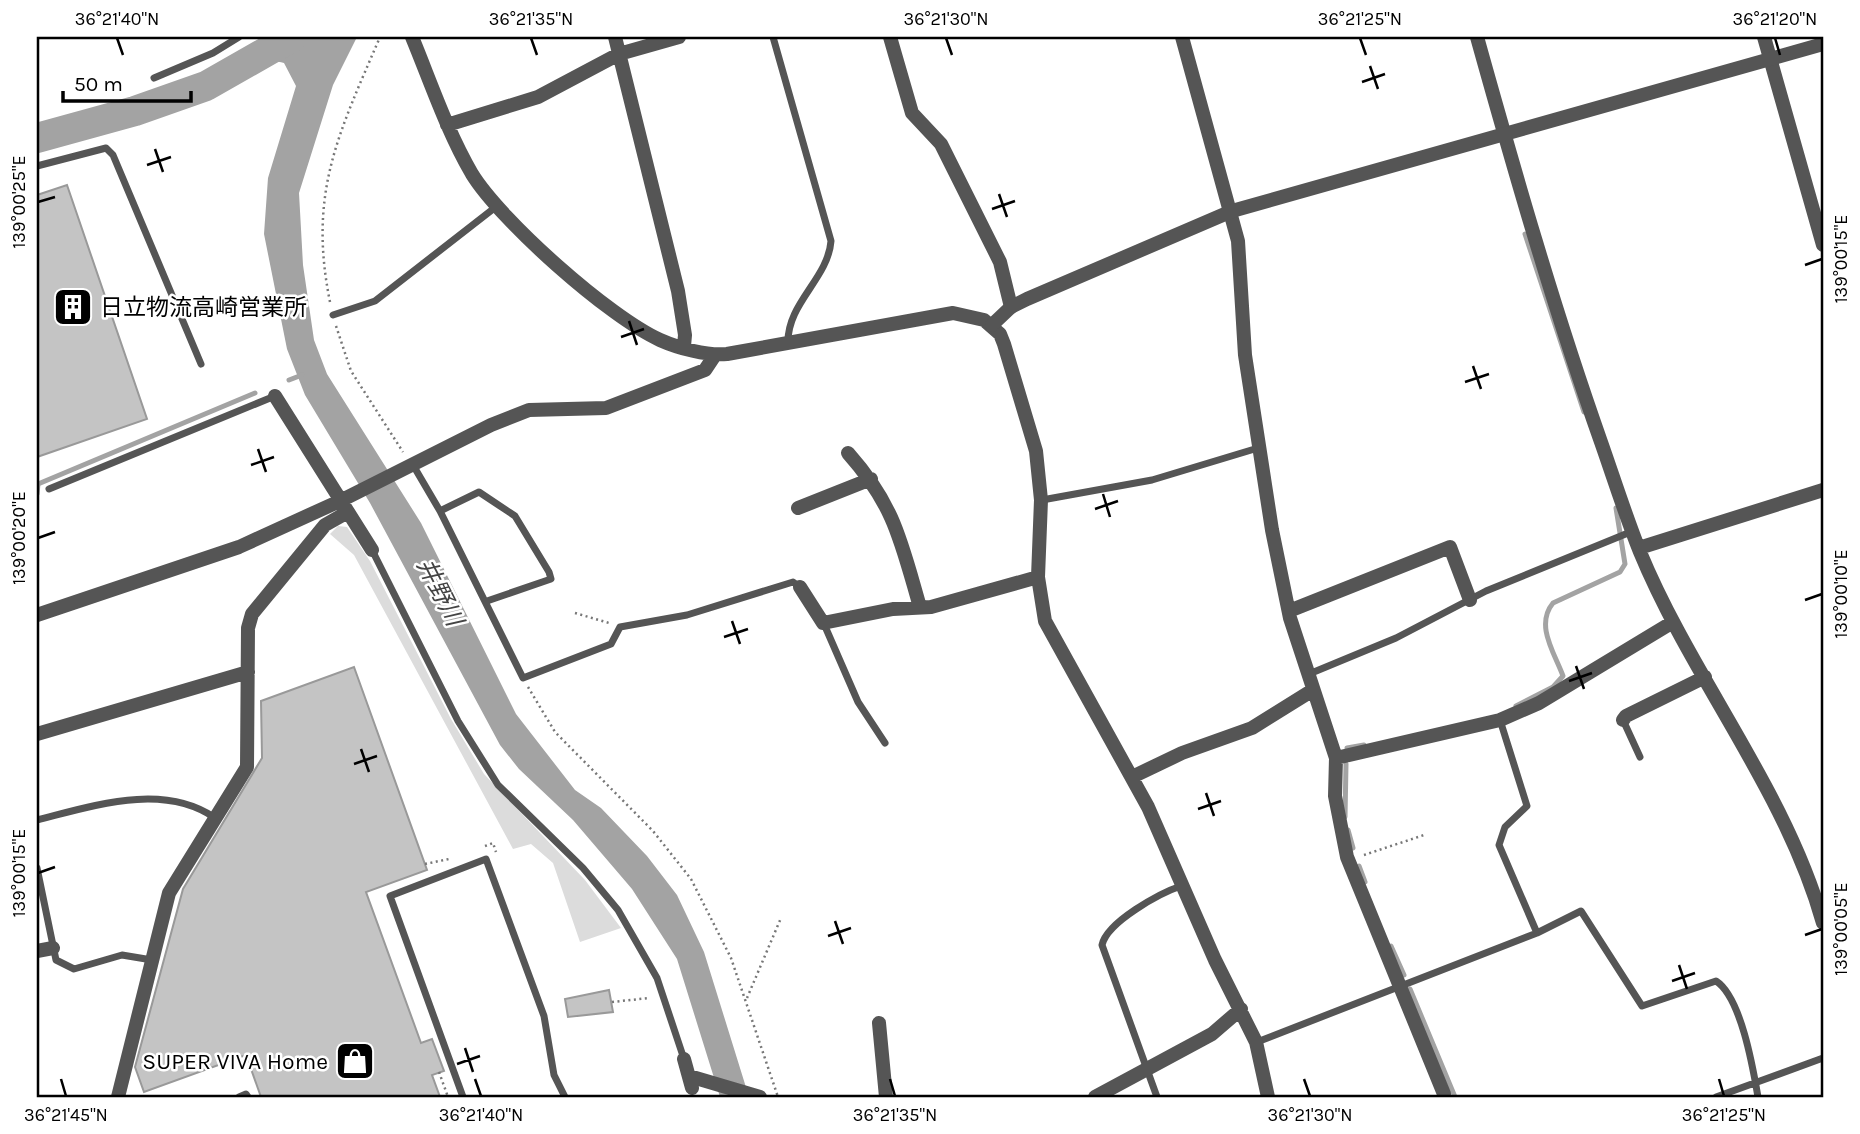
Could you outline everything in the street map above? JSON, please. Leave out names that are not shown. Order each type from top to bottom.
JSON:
[{"type":"street","points":[[412,37],[447,125],[474,176],[527,236],[595,297],[660,340],[715,355],[788,345],[953,313],[970,315],[992,325],[1004,344],[1032,433],[1041,500],[1038,578],[1045,621],[1132,777],[1241,1009],[1256,1042],[1268,1097]]},
{"type":"street","points":[[615,37],[678,291],[685,335],[684,346]]},
{"type":"street","points":[[447,125],[538,97],[619,54],[679,37]]},
{"type":"street","points":[[890,37],[912,113],[941,144],[1000,262],[1011,307]]},
{"type":"street","points":[[1182,37],[1232,211],[1238,241],[1245,355],[1258,448],[1289,611],[1336,758],[1338,816],[1348,860],[1445,1096]]},
{"type":"street","points":[[1477,37],[1573,361],[1639,548],[1672,622],[1779,810],[1812,884],[1823,923]]},
{"type":"street","points":[[1764,37],[1823,245]]},
{"type":"street","points":[[992,325],[1011,307],[1232,211],[1823,44]]},
{"type":"street","points":[[37,615],[239,547],[346,503],[408,462],[491,425],[529,411],[606,408],[697,374],[705,370],[715,355]]},
{"type":"street","points":[[275,396],[346,503],[372,550]]},
{"type":"street","points":[[848,453],[871,479],[894,520],[920,607]]},
{"type":"street","points":[[798,508],[871,479]]},
{"type":"street","points":[[1639,548],[1823,490]]},
{"type":"street","points":[[118,1097],[171,889],[247,767],[250,734],[248,628],[252,614],[346,503]]},
{"type":"street","points":[[1289,611],[1450,547],[1470,600]]},
{"type":"street","points":[[800,587],[823,623],[920,607],[1038,578]]},
{"type":"street","points":[[1336,758],[1500,720],[1539,703],[1672,622]]},
{"type":"street","points":[[37,734],[247,672]]},
{"type":"street","points":[[1623,720],[1626,716],[1705,677]]},
{"type":"street","points":[[1132,777],[1182,753],[1252,728],[1313,690]]},
{"type":"street","points":[[37,951],[53,948]]},
{"type":"street","points":[[1095,1097],[1212,1034],[1241,1009]]},
{"type":"street","points":[[879,1023],[886,1097]]},
{"type":"street","points":[[684,1059],[693,1085],[760,1097]]},
{"type":"lane","points":[[154,78],[213,53],[239,37]]},
{"type":"lane","points":[[773,37],[831,241],[827,256],[795,310],[788,334],[788,345]]},
{"type":"lane","points":[[37,166],[106,148],[113,155],[201,365]]},
{"type":"lane","points":[[333,316],[375,301],[499,205]]},
{"type":"lane","points":[[49,489],[275,396]]},
{"type":"lane","points":[[1041,500],[1050,501],[1152,480],[1258,448]]},
{"type":"lane","points":[[408,462],[440,511],[523,678],[611,645],[616,640],[620,627],[687,615],[793,582],[800,587]]},
{"type":"lane","points":[[440,511],[479,492],[514,516],[549,572],[551,579],[486,601]]},
{"type":"lane","points":[[1308,674],[1396,638],[1470,600],[1633,531]]},
{"type":"lane","points":[[372,550],[458,721],[498,785],[600,886],[648,958],[684,1059]]},
{"type":"lane","points":[[823,623],[858,702],[885,743]]},
{"type":"lane","points":[[1500,720],[1527,806],[1505,827],[1499,845],[1537,933]]},
{"type":"lane","points":[[1623,720],[1640,757]]},
{"type":"lane","points":[[37,820],[90,806],[163,799],[178,800],[215,818]]},
{"type":"lane","points":[[463,1097],[390,896],[486,859],[544,1017],[554,1075],[565,1097]]},
{"type":"lane","points":[[37,868],[56,960],[74,969],[122,955],[153,960]]},
{"type":"lane","points":[[1157,1097],[1104,953],[1104,938],[1121,919],[1181,886]]},
{"type":"lane","points":[[1256,1042],[1537,933],[1581,911],[1642,1006],[1707,983],[1716,981],[1723,986],[1742,1030],[1758,1097]]},
{"type":"lane","points":[[1716,1097],[1823,1058]]},
{"type":"lane","points":[[239,1097],[246,1094],[248,1097]]},
{"type":"path","points":[[380,37],[350,107],[325,183],[321,216],[322,253],[333,316],[351,371],[408,462]]},
{"type":"path","points":[[575,613],[620,627]]},
{"type":"path","points":[[523,678],[555,732],[653,831],[691,879],[731,958],[778,1097]]},
{"type":"path","points":[[1348,860],[1424,835]]},
{"type":"path","points":[[745,999],[781,918]]},
{"type":"path","points":[[612,1002],[663,994]]},
{"type":"path","points":[[439,1073],[448,1097]]},
{"type":"shaded area","points":[[338,526],[347,527],[370,561],[451,719],[484,774],[585,880],[621,928],[580,942],[553,863],[531,844],[513,849],[354,555],[330,534]]},
{"type":"water","name":"井野川","points":[[279,37],[357,37],[333,85],[299,193],[303,265],[314,340],[327,374],[421,523],[516,714],[575,790],[601,808],[647,856],[677,895],[704,952],[749,1097],[720,1097],[677,959],[632,889],[573,820],[519,769],[500,745],[370,503],[305,395],[287,349],[264,234],[268,178],[296,86],[284,63],[273,61],[253,66],[226,82],[206,86],[216,73]]},
{"type":"building","name":"日立物流高崎営業所","points":[[67,185],[147,419],[37,457],[37,195]]},
{"type":"building","points":[[354,667],[427,870],[366,892],[421,1043],[432,1039],[444,1071],[432,1075],[440,1097],[261,1097],[246,1055],[144,1092],[135,1067],[183,889],[262,758],[261,701]]},
{"type":"building","points":[[609,990],[613,1012],[568,1017],[565,999]]},
{"type":"waterway","points":[[37,138],[135,111],[206,86],[292,37]]},
{"type":"waterway","points":[[1525,234],[1584,412]]},
{"type":"waterway","points":[[289,380],[302,375]]},
{"type":"waterway","points":[[37,494],[38,484],[255,393]]},
{"type":"waterway","points":[[1516,706],[1553,687],[1563,676],[1546,629],[1548,611],[1553,603],[1620,572],[1625,564],[1616,508]]},
{"type":"waterway","points":[[1347,748],[1364,745]]},
{"type":"waterway","points":[[1345,817],[1346,764]]},
{"type":"waterway","points":[[1348,830],[1353,848]]},
{"type":"waterway","points":[[1359,866],[1365,882]]},
{"type":"waterway","points":[[1391,946],[1404,975]]},
{"type":"waterway","points":[[1410,989],[1455,1097]]},
{"type":"place","name":"日立物流高崎営業所","points":[[73,307]]},
{"type":"place","name":"SUPER VIVA Home","points":[[355,1061]]}]
